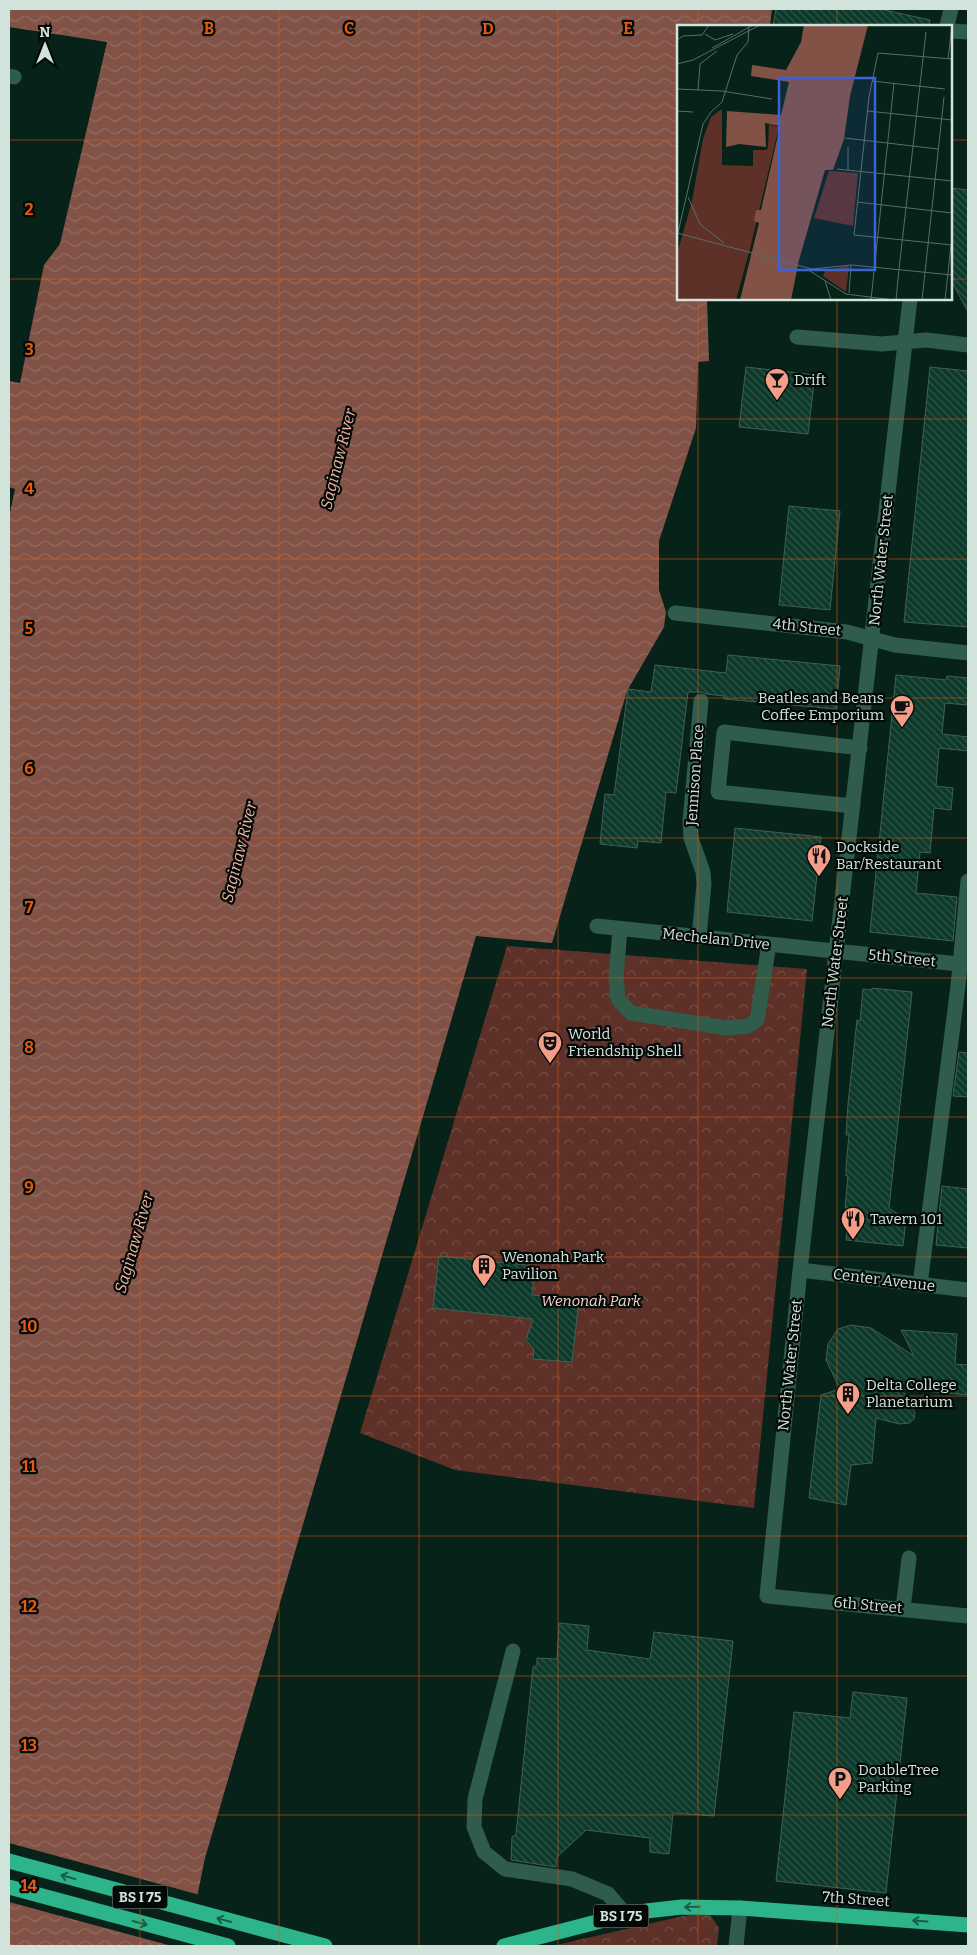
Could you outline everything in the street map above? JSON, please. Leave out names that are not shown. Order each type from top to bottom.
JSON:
[{"type":"highway","name":"BS I 75","points":[[9,1861],[325,1946]]},
{"type":"highway","name":"BS I 75","points":[[9,1887],[228,1946]]},
{"type":"highway","name":"BS I 75","points":[[504,1946],[646,1910],[682,1907],[740,1908]]},
{"type":"highway","name":"7th Street","points":[[740,1908],[968,1925]]},
{"type":"street","points":[[947,25],[951,9]]},
{"type":"street","points":[[952,30],[968,32]]},
{"type":"street","name":"North Water Street","points":[[767,1596],[800,1270],[910,300]]},
{"type":"street","points":[[797,337],[882,344],[926,340],[968,344]]},
{"type":"street","name":"4th Street","points":[[675,613],[848,632],[894,644],[968,653]]},
{"type":"street","name":"Jennison Place","points":[[699,937],[704,884],[703,872],[691,838],[690,821],[701,701]]},
{"type":"street","points":[[853,806],[718,792],[724,732],[860,748]]},
{"type":"street","points":[[920,1284],[964,964],[968,881]]},
{"type":"street","name":"Mechelan Drive","points":[[597,926],[836,951]]},
{"type":"street","points":[[620,929],[616,978],[618,999],[631,1013],[727,1028],[748,1026],[757,1020],[769,944]]},
{"type":"street","name":"5th Street","points":[[836,951],[964,964]]},
{"type":"street","name":"Center Avenue","points":[[800,1270],[968,1290]]},
{"type":"street","points":[[903,1609],[909,1558]]},
{"type":"street","name":"6th Street","points":[[767,1596],[968,1616]]},
{"type":"street","points":[[513,1651],[475,1799],[474,1827],[484,1852],[505,1869],[572,1879],[608,1894],[626,1915]]},
{"type":"street","points":[[736,1946],[740,1908]]},
{"type":"green space","name":"Wenonah Park","points":[[507,946],[807,969],[754,1508],[455,1470],[360,1433]]},
{"type":"green space","points":[[709,1913],[719,1928],[717,1946],[552,1946],[683,1916]]},
{"type":"water","name":"Saginaw River","points":[[9,9],[772,9],[770,25],[677,25],[677,300],[707,300],[709,361],[698,362],[696,428],[659,541],[659,590],[666,612],[664,627],[627,691],[552,943],[476,936],[205,1858],[187,1946],[9,1946],[9,517],[15,489],[9,487],[9,381],[20,383],[44,265],[60,244],[107,42],[9,27]]},
{"type":"pier","points":[[9,1843],[200,1895],[190,1946],[172,1946],[9,1902]]},
{"type":"building","points":[[776,9],[880,9],[930,20],[929,25],[773,25]]},
{"type":"building","points":[[952,188],[968,190],[968,312],[952,282]]},
{"type":"building","name":"Drift","points":[[746,367],[815,375],[808,434],[739,427]]},
{"type":"building","points":[[930,367],[968,371],[968,627],[904,622]]},
{"type":"building","points":[[789,506],[840,511],[830,610],[779,605]]},
{"type":"building","points":[[728,655],[840,666],[836,709],[724,699],[724,696],[702,692],[688,692],[676,793],[666,792],[661,843],[638,841],[637,848],[600,844],[605,794],[614,795],[628,689],[651,692],[655,665],[726,673]]},
{"type":"building","points":[[896,675],[946,680],[947,676],[968,678],[968,705],[945,703],[942,734],[968,737],[968,751],[939,748],[936,786],[953,788],[951,810],[934,808],[930,853],[920,852],[916,893],[957,897],[953,941],[870,932]]},
{"type":"building","points":[[735,828],[821,837],[812,921],[727,912]]},
{"type":"building","points":[[872,988],[912,992],[889,1208],[906,1220],[903,1246],[846,1240],[849,1208],[845,1208],[848,1176],[846,1176],[846,1166],[849,1135],[846,1135],[848,1104],[857,1020],[860,1021],[863,989],[872,990]]},
{"type":"building","points":[[959,1052],[968,1053],[968,1097],[953,1096]]},
{"type":"building","points":[[942,1186],[968,1189],[968,1248],[936,1245]]},
{"type":"building","name":"Wenonah Park Pavilion","points":[[439,1256],[535,1266],[532,1295],[579,1299],[572,1362],[533,1359],[534,1349],[526,1340],[533,1319],[433,1308]]},
{"type":"building","name":"Delta College Planetarium","points":[[851,1325],[871,1328],[914,1356],[901,1330],[957,1334],[955,1364],[968,1365],[968,1395],[902,1389],[915,1413],[914,1419],[909,1423],[899,1424],[876,1418],[872,1463],[851,1465],[846,1505],[809,1498],[821,1395],[840,1389],[826,1360],[828,1344],[838,1329]]},
{"type":"building","points":[[559,1623],[589,1626],[587,1650],[650,1659],[654,1632],[733,1641],[714,1816],[673,1813],[669,1854],[650,1852],[650,1838],[586,1830],[557,1857],[556,1867],[511,1860],[512,1837],[516,1834],[533,1667],[537,1665],[537,1658],[557,1659]]},
{"type":"building","name":"DoubleTree Parking","points":[[853,1692],[907,1698],[886,1893],[776,1881],[794,1712],[850,1718]]},
{"type":"place","name":"Drift","points":[[777,401]]},
{"type":"place","name":"Beatles and Beans Coffee Emporium","points":[[902,728]]},
{"type":"place","name":"Dockside Bar/Restaurant","points":[[819,877]]},
{"type":"place","name":"World Friendship Shell","points":[[550,1064]]},
{"type":"place","name":"Tavern 101","points":[[853,1240]]},
{"type":"place","name":"Wenonah Park Pavilion","points":[[484,1287]]},
{"type":"place","name":"Delta College Planetarium","points":[[848,1415]]},
{"type":"place","name":"DoubleTree Parking","points":[[840,1800]]}]
